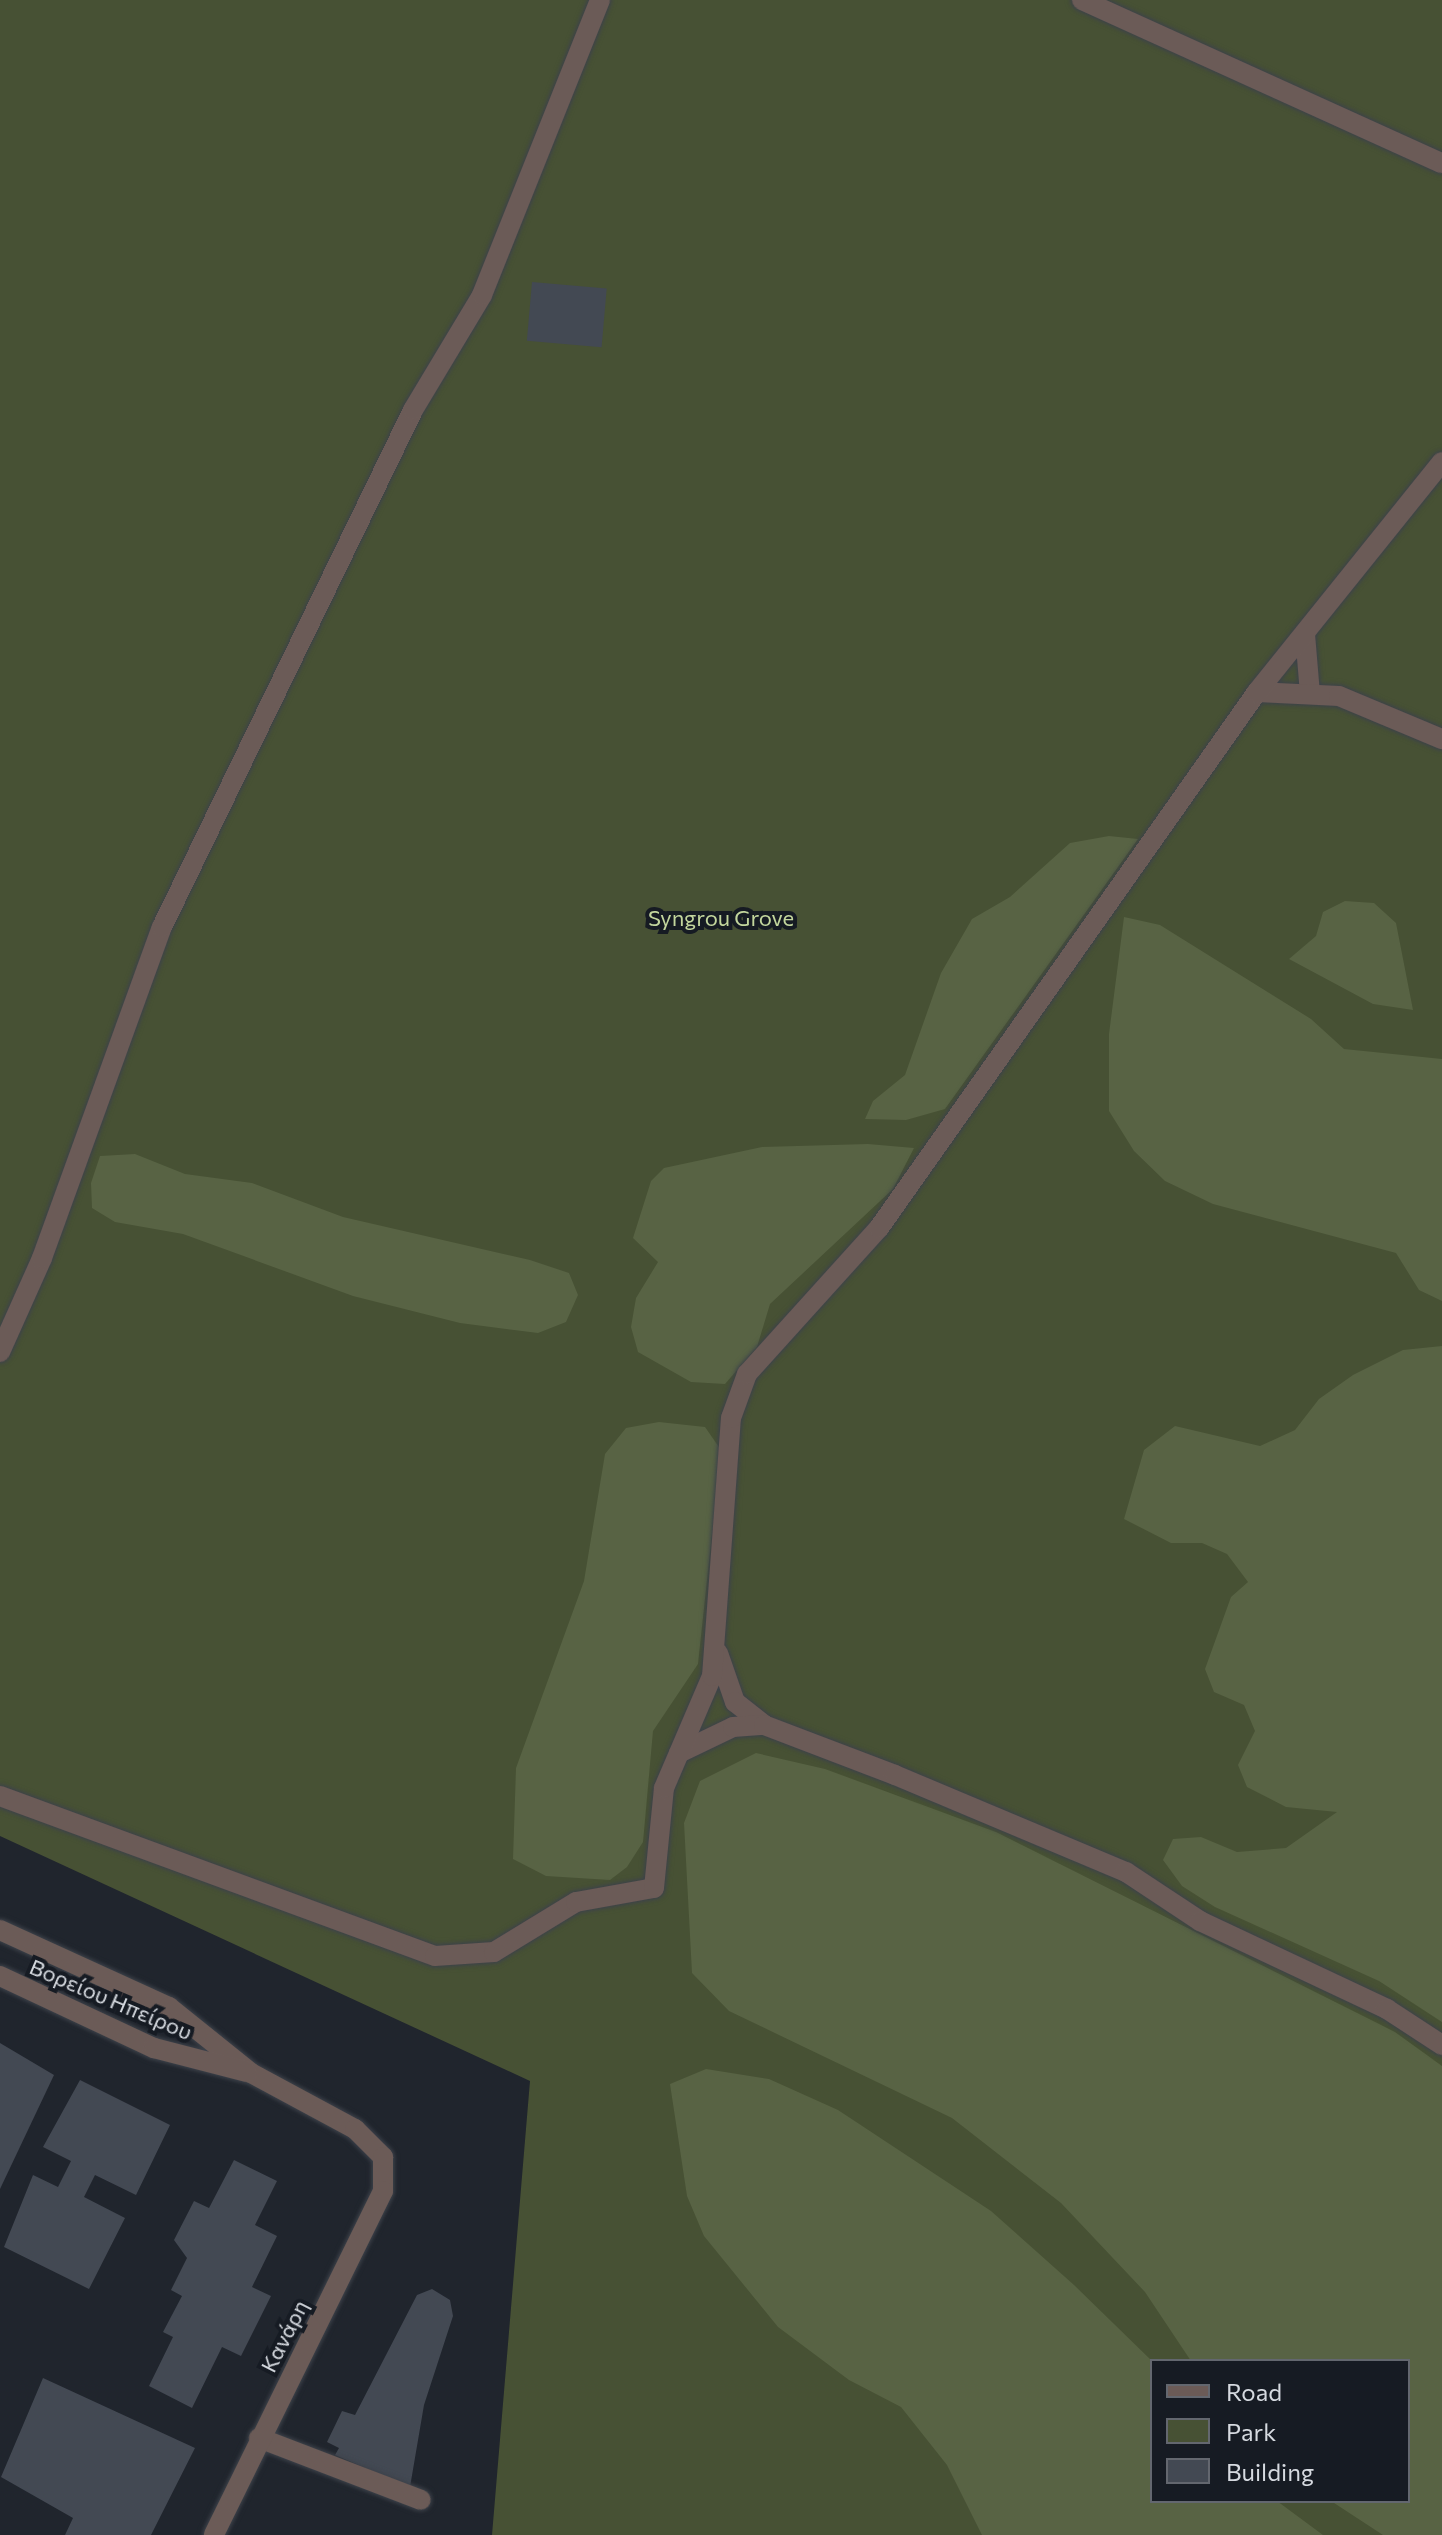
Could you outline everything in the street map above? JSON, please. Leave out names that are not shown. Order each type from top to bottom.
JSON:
[{"type":"street","points":[[0,1352],[42,1258],[162,927],[413,410],[482,295],[600,0]]},
{"type":"street","points":[[1082,0],[1442,163]]},
{"type":"street","points":[[0,1796],[435,1956],[494,1952],[576,1902],[654,1888],[673,1756],[701,1708],[715,1637],[731,1418],[747,1374],[879,1228],[1257,692],[1442,462]]},
{"type":"street","points":[[1305,634],[1310,693]]},
{"type":"street","points":[[1257,692],[1339,696],[1442,739]]},
{"type":"street","points":[[715,1637],[735,1702],[764,1725],[1126,1872],[1200,1921],[1387,2009],[1442,2045]]},
{"type":"street","points":[[673,1756],[733,1727],[764,1725]]},
{"type":"street","name":"Βορείου Ηπείρου","points":[[0,1930],[169,2007],[251,2073],[355,2129],[383,2157]]},
{"type":"street","name":"Βορείου Ηπείρου","points":[[0,1976],[154,2048],[251,2073]]},
{"type":"street","name":"Κανάρη","points":[[214,2535],[383,2191],[383,2157]]},
{"type":"street","points":[[259,2438],[421,2500]]},
{"type":"green space","name":"Syngrou Grove","points":[[0,0],[1442,0],[1442,2535],[492,2535],[530,2081],[0,1836]]},
{"type":"green space","points":[[1109,836],[1138,839],[945,1109],[906,1120],[865,1119],[873,1101],[905,1075],[941,973],[972,919],[1010,897],[1070,843]]},
{"type":"green space","points":[[1345,901],[1374,903],[1396,923],[1413,1010],[1373,1004],[1289,959],[1316,936],[1323,912]]},
{"type":"green space","points":[[1124,917],[1160,925],[1311,1019],[1344,1049],[1442,1059],[1442,1301],[1419,1290],[1396,1253],[1213,1204],[1165,1181],[1134,1151],[1109,1111],[1109,1034]]},
{"type":"green space","points":[[868,1144],[914,1148],[893,1189],[770,1304],[757,1347],[725,1384],[691,1382],[638,1352],[631,1327],[636,1298],[658,1262],[633,1238],[651,1181],[664,1168],[762,1147]]},
{"type":"green space","points":[[135,1154],[185,1174],[252,1183],[343,1217],[530,1260],[569,1273],[578,1295],[566,1322],[538,1333],[460,1323],[353,1296],[183,1234],[115,1222],[92,1208],[91,1183],[100,1156]]},
{"type":"green space","points":[[1442,1346],[1442,2022],[1379,1981],[1215,1907],[1182,1886],[1163,1860],[1173,1839],[1201,1837],[1237,1852],[1286,1848],[1337,1812],[1286,1807],[1247,1787],[1238,1765],[1255,1731],[1244,1705],[1214,1692],[1205,1669],[1231,1597],[1248,1582],[1227,1554],[1202,1543],[1171,1543],[1124,1519],[1144,1450],[1175,1426],[1260,1446],[1295,1430],[1319,1399],[1353,1375],[1403,1350]]},
{"type":"green space","points":[[659,1422],[705,1427],[721,1450],[698,1664],[653,1731],[643,1842],[627,1867],[610,1880],[546,1876],[513,1859],[516,1768],[584,1581],[605,1454],[626,1428]]},
{"type":"green space","points":[[756,1753],[825,1769],[996,1832],[1395,2032],[1442,2066],[1442,2535],[1383,2535],[1334,2503],[1410,2503],[1410,2359],[1190,2359],[1145,2292],[1061,2203],[952,2118],[729,2011],[692,1973],[684,1823],[700,1781]]},
{"type":"green space","points":[[706,2069],[769,2079],[838,2110],[991,2211],[1074,2285],[1150,2359],[1150,2503],[1280,2503],[1323,2535],[982,2535],[947,2465],[901,2407],[849,2380],[778,2327],[704,2236],[687,2196],[670,2084]]},
{"type":"building","points":[[532,282],[607,289],[602,347],[527,341]]},
{"type":"building","points":[[0,2043],[54,2075],[0,2189]]},
{"type":"building","points":[[80,2080],[170,2125],[136,2195],[95,2175],[84,2197],[125,2218],[89,2289],[4,2247],[33,2175],[58,2187],[71,2161],[43,2147]]},
{"type":"building","points":[[234,2160],[277,2181],[255,2225],[277,2236],[252,2287],[271,2296],[241,2356],[222,2347],[192,2408],[149,2386],[173,2337],[163,2332],[182,2296],[171,2290],[187,2258],[174,2240],[194,2201],[209,2208]]},
{"type":"building","points":[[432,2289],[450,2300],[453,2316],[424,2405],[410,2487],[335,2455],[339,2448],[327,2442],[342,2411],[355,2415],[417,2295]]},
{"type":"building","points":[[43,2378],[195,2448],[151,2535],[65,2535],[73,2518],[1,2477]]}]
